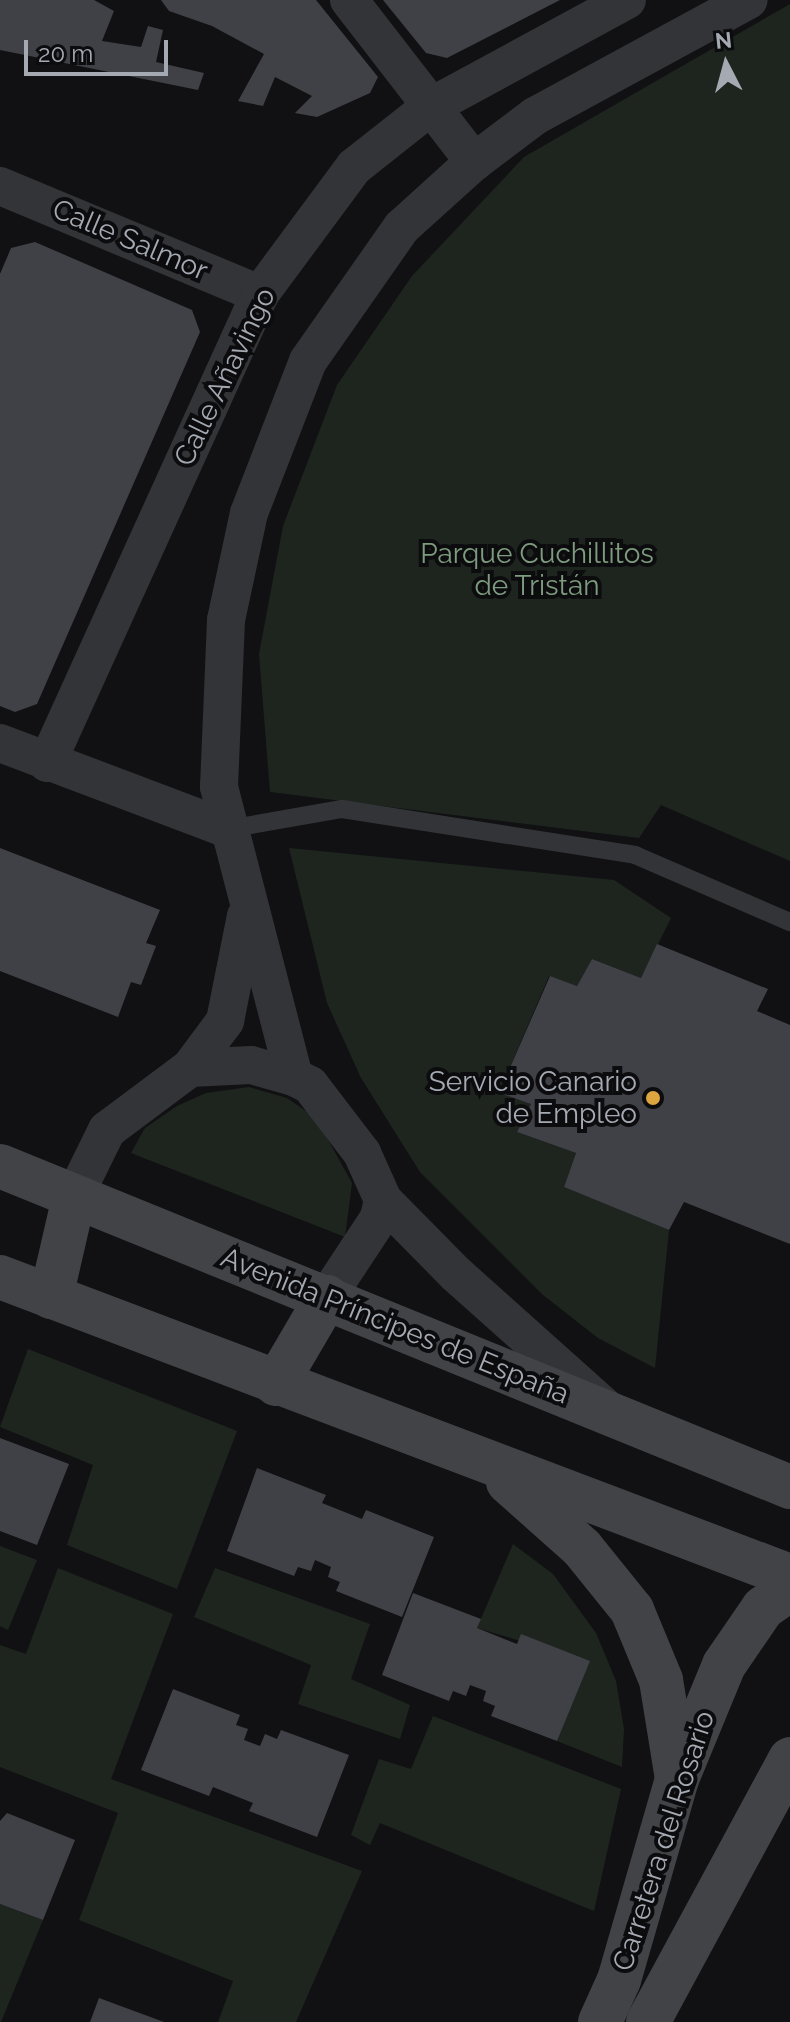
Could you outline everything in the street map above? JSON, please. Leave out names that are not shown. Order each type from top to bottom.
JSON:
[{"type":"main road","name":"Avenida Príncipes de España","points":[[0,1166],[613,1414],[785,1489]]},
{"type":"main road","points":[[51,1297],[74,1197]]},
{"type":"main road","points":[[0,1277],[488,1465],[790,1576]]},
{"type":"main road","points":[[276,1384],[327,1297]]},
{"type":"main road","points":[[488,1465],[582,1548],[632,1610],[661,1680],[677,1779]]},
{"type":"main road","name":"Carretera del Rosario","points":[[600,2022],[619,1980],[677,1779],[724,1665],[763,1608],[790,1589]]},
{"type":"main road","points":[[750,1832],[790,1759]]},
{"type":"main road","name":"Carretera del Rosario","points":[[648,2022],[750,1832],[790,1804]]},
{"type":"street","points":[[349,0],[474,162]]},
{"type":"street","name":"Calle Añavingo","points":[[47,763],[260,294],[354,167],[430,107],[627,0]]},
{"type":"street","points":[[294,1077],[247,909],[219,787],[226,620],[249,513],[308,361],[402,227],[474,162],[535,116],[749,0]]},
{"type":"street","name":"Calle Salmor","points":[[0,186],[260,294]]},
{"type":"street","points":[[0,743],[228,829]]},
{"type":"street","points":[[74,1197],[107,1130],[190,1068],[225,1021],[247,909]]},
{"type":"street","points":[[190,1068],[251,1065],[294,1077],[310,1085],[362,1153],[383,1200],[456,1274],[613,1414]]},
{"type":"street","points":[[327,1297],[379,1218],[383,1200]]},
{"type":"lane","points":[[228,829],[342,809],[635,855],[790,922]]},
{"type":"green space","name":"Parque Cuchillitos de Tristán","points":[[790,4],[790,861],[661,805],[639,838],[270,792],[259,654],[283,526],[337,385],[412,276],[524,157]]},
{"type":"green space","points":[[289,848],[614,880],[671,918],[641,978],[592,959],[577,986],[549,976],[499,1093],[531,1104],[517,1132],[576,1153],[564,1187],[669,1230],[655,1368],[598,1338],[543,1295],[420,1172],[361,1078],[327,1003]]},
{"type":"green space","points":[[249,1087],[287,1098],[316,1118],[352,1183],[345,1237],[131,1153],[145,1128],[177,1106],[206,1093]]},
{"type":"green space","points":[[28,1349],[237,1431],[177,1589],[67,1545],[93,1465],[0,1427]]},
{"type":"green space","points":[[513,1544],[553,1574],[596,1633],[616,1681],[624,1729],[622,1767],[557,1741],[589,1661],[477,1628]]},
{"type":"green space","points":[[0,1546],[37,1560],[8,1630],[0,1626]]},
{"type":"green space","points":[[58,1568],[173,1614],[111,1779],[362,1871],[296,2022],[218,2022],[233,1981],[79,1920],[118,1813],[0,1767],[0,1645],[26,1654]]},
{"type":"green space","points":[[215,1568],[370,1624],[351,1679],[410,1705],[400,1739],[298,1704],[311,1665],[194,1617]]},
{"type":"green space","points":[[433,1716],[621,1789],[594,1911],[380,1823],[370,1845],[351,1835],[379,1759],[411,1769]]},
{"type":"green space","points":[[0,1904],[43,1920],[1,2022],[0,2022]]},
{"type":"building","points":[[0,0],[94,0],[114,11],[102,41],[141,47],[148,26],[163,30],[156,62],[204,73],[198,90],[0,50]]},
{"type":"building","points":[[161,0],[316,0],[378,77],[370,93],[317,117],[295,113],[312,96],[275,77],[263,106],[238,101],[264,54],[212,26],[169,11]]},
{"type":"building","points":[[383,0],[560,0],[447,58],[426,53]]},
{"type":"building","points":[[35,242],[192,310],[200,332],[37,704],[15,712],[0,706],[0,274],[11,248]]},
{"type":"building","points":[[0,848],[160,910],[146,943],[156,946],[141,985],[131,982],[118,1017],[0,971]]},
{"type":"building","name":"Servicio Canario de Empleo","points":[[657,944],[768,989],[757,1011],[790,1025],[790,1244],[684,1202],[669,1230],[564,1187],[576,1153],[517,1132],[531,1104],[499,1093],[550,976],[577,986],[592,959],[641,978]]},
{"type":"building","points":[[0,1438],[69,1464],[37,1545],[0,1531]]},
{"type":"building","points":[[257,1468],[326,1495],[322,1503],[362,1519],[366,1510],[434,1537],[402,1617],[336,1591],[340,1582],[328,1577],[331,1567],[315,1560],[311,1571],[298,1567],[294,1576],[227,1551]]},
{"type":"building","points":[[413,1593],[481,1619],[477,1628],[517,1644],[521,1634],[590,1661],[557,1741],[491,1716],[495,1706],[483,1701],[486,1691],[470,1685],[466,1696],[453,1691],[449,1701],[382,1675]]},
{"type":"building","points":[[173,1689],[240,1715],[236,1725],[248,1729],[244,1740],[260,1746],[265,1734],[277,1739],[281,1730],[349,1755],[317,1837],[249,1811],[253,1803],[213,1787],[209,1796],[141,1770]]},
{"type":"building","points":[[7,1813],[75,1840],[43,1920],[0,1904],[0,1821]]},
{"type":"building","points":[[99,1998],[164,2022],[90,2022]]},
{"type":"place","name":"Servicio Canario de Empleo","points":[[653,1098]]}]
